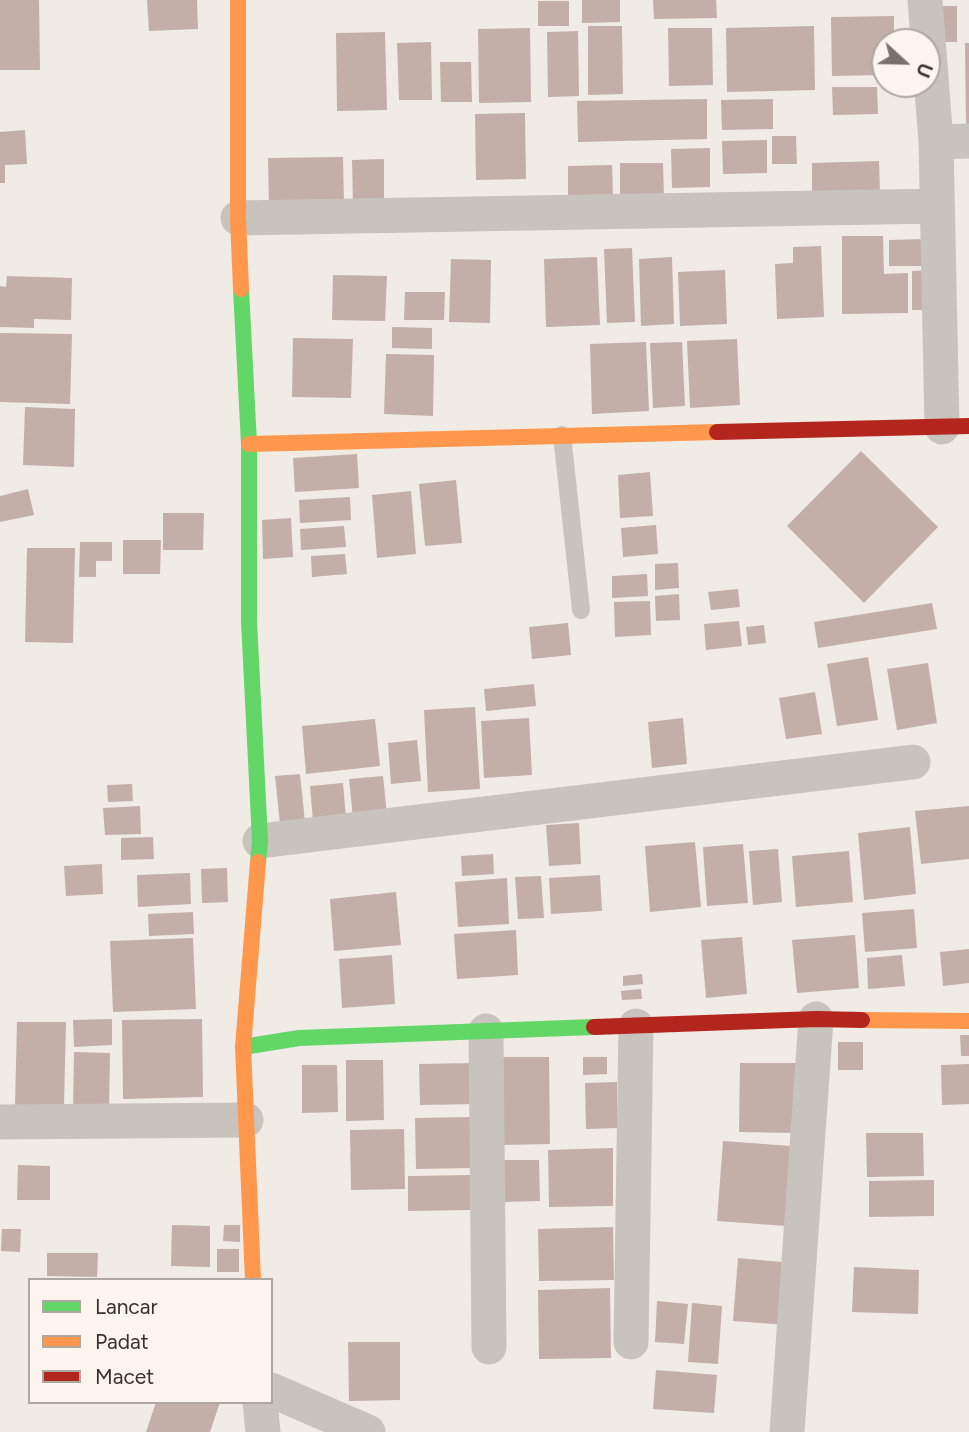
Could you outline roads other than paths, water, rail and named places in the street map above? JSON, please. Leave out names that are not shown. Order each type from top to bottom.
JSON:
[{"type":"street","points":[[238,0],[238,218],[249,444],[249,621],[260,841],[243,1046],[253,1278]]},
{"type":"street","points":[[249,444],[955,426],[937,205],[953,142],[925,0]]},
{"type":"street","points":[[238,218],[937,205]]},
{"type":"street","points":[[260,841],[913,762]]},
{"type":"street","points":[[243,1046],[299,1038],[816,1019],[969,1021]]},
{"type":"street","points":[[787,1432],[816,1019]]},
{"type":"street","points":[[631,1342],[636,1026]]},
{"type":"street","points":[[486,1031],[489,1347]]},
{"type":"street","points":[[0,1122],[246,1120]]},
{"type":"street","points":[[273,1391],[368,1432]]},
{"type":"street","points":[[260,1404],[263,1432]]},
{"type":"lane","points":[[562,435],[581,610]]}]
